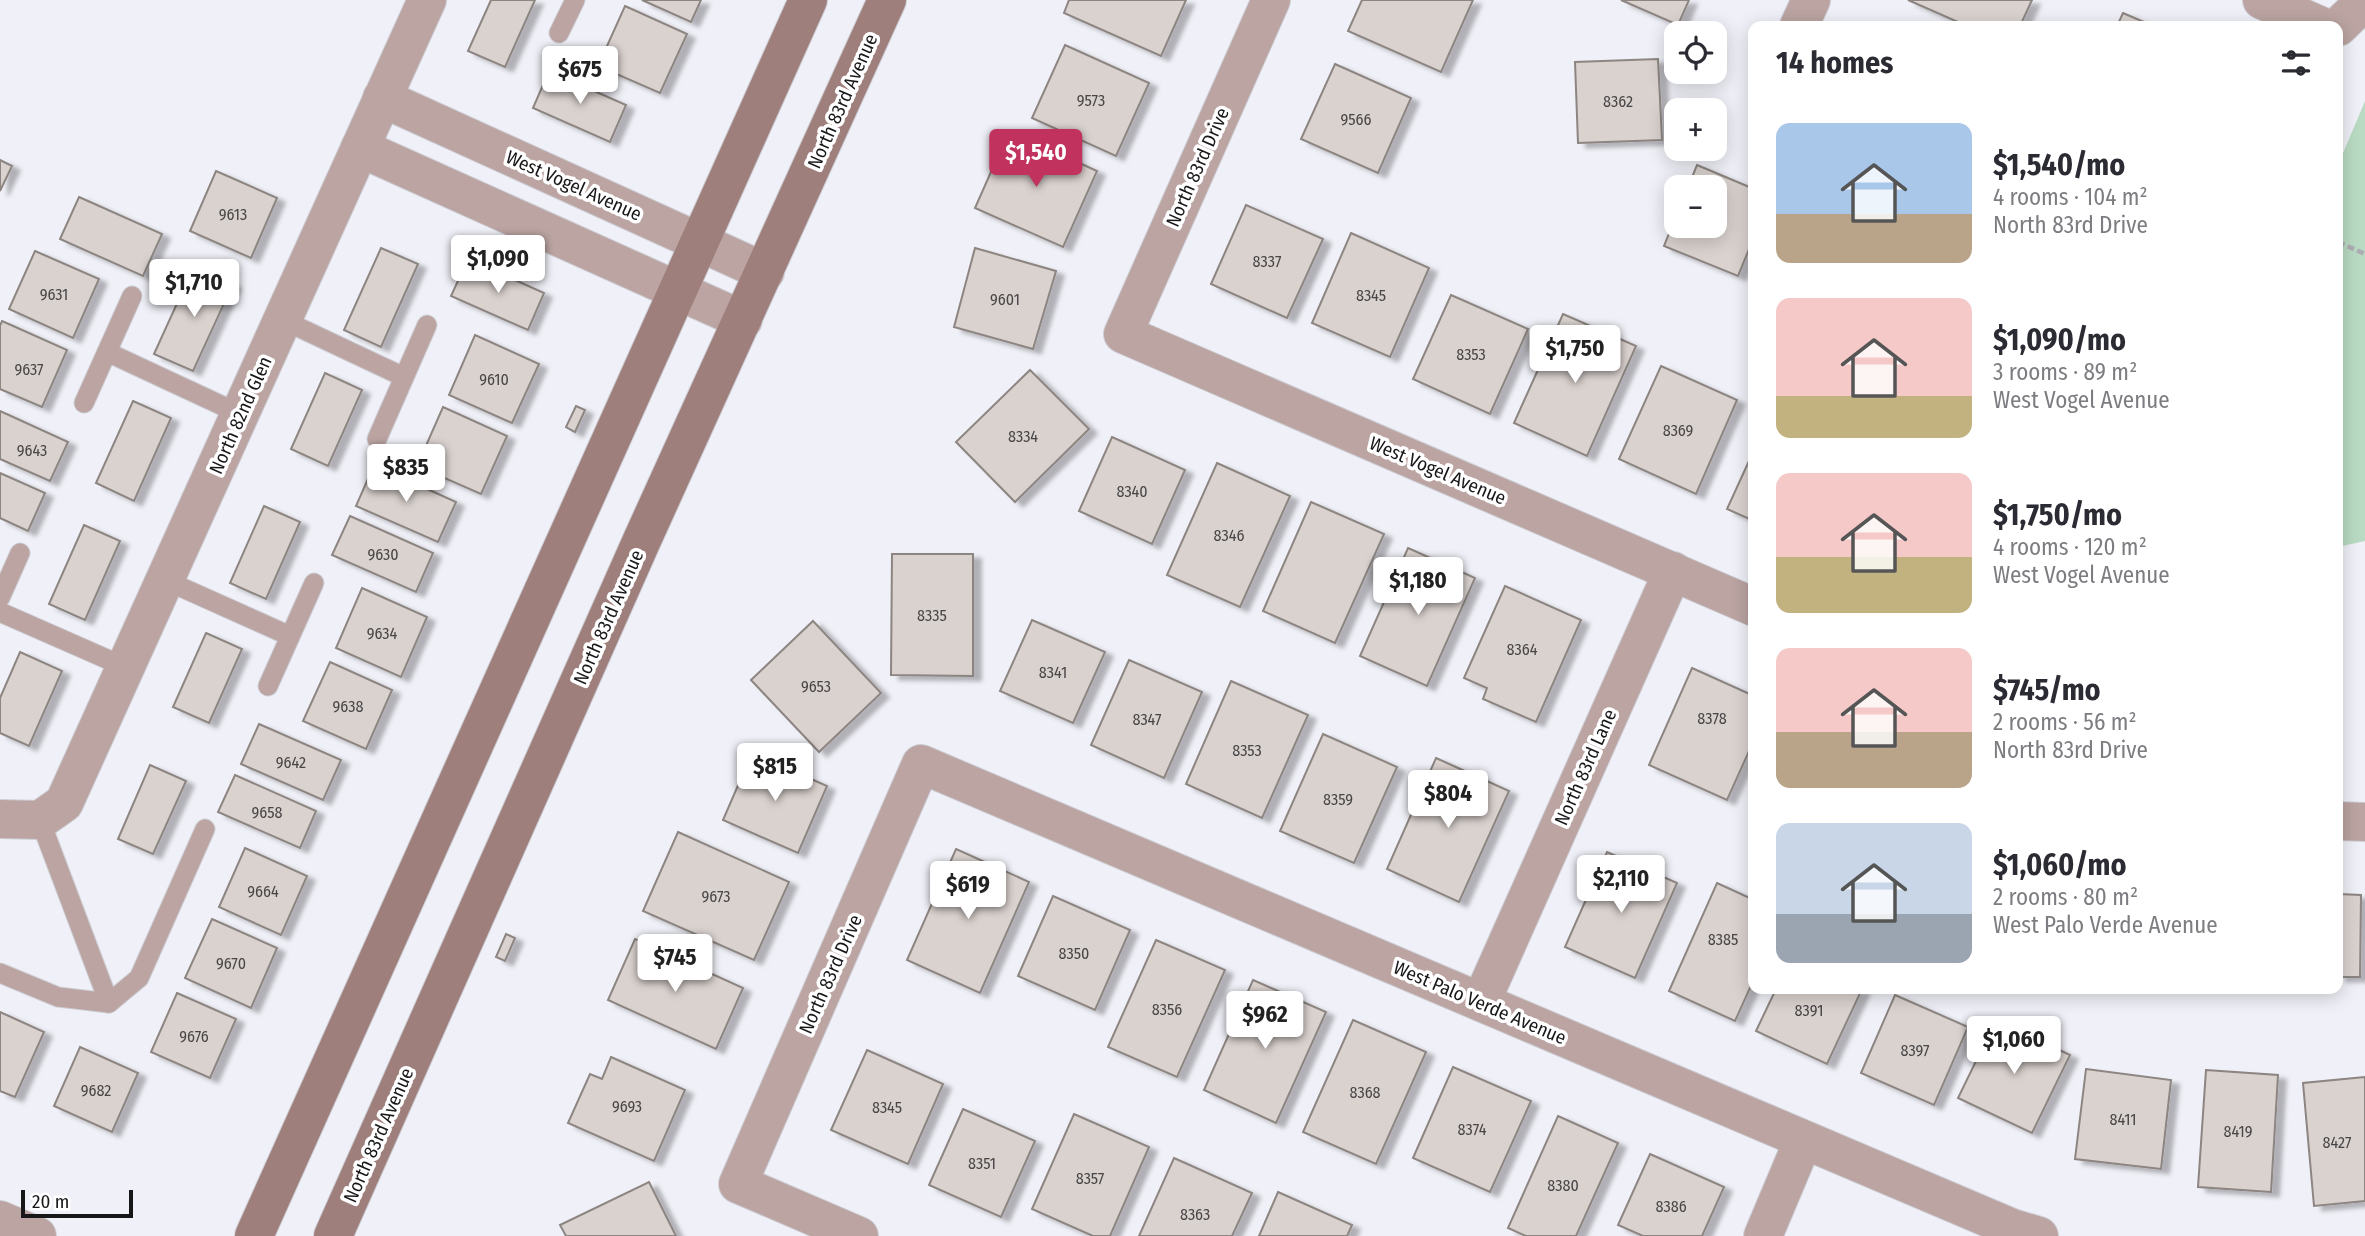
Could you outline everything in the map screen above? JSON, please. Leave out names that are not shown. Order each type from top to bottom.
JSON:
[{"type":"main road","points":[[254,1236],[808,0]]},
{"type":"main road","name":"North 83rd Avenue","points":[[333,1236],[887,0]]},
{"type":"street","name":"North 82nd Glen","points":[[40,820],[64,803],[427,0]]},
{"type":"street","name":"North 83rd Drive","points":[[1122,334],[1271,0]]},
{"type":"street","points":[[1801,21],[1811,0]]},
{"type":"street","points":[[2262,0],[2310,21]]},
{"type":"street","points":[[2335,0],[2336,21]]},
{"type":"street","points":[[2343,21],[2365,1]]},
{"type":"street","name":"West Vogel Avenue","points":[[382,98],[765,272]]},
{"type":"street","points":[[360,148],[743,320]]},
{"type":"street","name":"West Vogel Avenue","points":[[1122,334],[1748,604]]},
{"type":"street","name":"North 83rd Lane","points":[[1481,1002],[1673,571]]},
{"type":"street","name":"North 83rd Drive","points":[[859,1236],[738,1184],[921,764]]},
{"type":"street","name":"West Palo Verde Avenue","points":[[921,764],[1803,1140],[2012,1228],[2039,1236]]},
{"type":"street","points":[[0,819],[40,820]]},
{"type":"street","points":[[2343,821],[2365,822]]},
{"type":"street","points":[[1763,1236],[1803,1140]]},
{"type":"street","points":[[0,1220],[37,1236]]},
{"type":"lane","points":[[559,33],[575,0]]},
{"type":"lane","points":[[84,403],[132,296]]},
{"type":"lane","points":[[283,320],[404,377]]},
{"type":"lane","points":[[377,439],[427,325]]},
{"type":"lane","points":[[107,352],[240,414]]},
{"type":"lane","points":[[0,598],[20,552]]},
{"type":"lane","points":[[165,580],[290,636]]},
{"type":"lane","points":[[268,686],[314,583]]},
{"type":"lane","points":[[0,612],[125,667]]},
{"type":"lane","points":[[40,820],[109,1003]]},
{"type":"lane","points":[[0,973],[58,997],[109,1003],[139,978],[205,829]]},
{"type":"path","points":[[2343,244],[2365,254]]},
{"type":"green space","points":[[2365,101],[2365,541],[2343,546],[2343,153]]},
{"type":"building","points":[[491,0],[535,0],[505,67],[468,51]]},
{"type":"building","points":[[642,0],[701,0],[691,22]]},
{"type":"building","points":[[1069,0],[1186,0],[1161,56],[1064,13]]},
{"type":"building","points":[[1362,0],[1473,0],[1441,72],[1348,31]]},
{"type":"building","points":[[1621,0],[1689,0],[1680,21],[1669,21]]},
{"type":"building","points":[[1908,0],[2032,0],[2022,21],[1956,21]]},
{"type":"building","points":[[625,6],[687,34],[660,93],[598,66]]},
{"type":"building","points":[[2123,13],[2141,21],[2119,21]]},
{"type":"building","points":[[1065,45],[1149,83],[1116,156],[1032,118]]},
{"type":"building","points":[[1658,59],[1662,140],[1578,143],[1575,62]]},
{"type":"building","points":[[1335,64],[1411,98],[1378,173],[1301,139]]},
{"type":"building","points":[[549,71],[626,105],[610,142],[533,108]]},
{"type":"building","points":[[1009,131],[1097,171],[1063,247],[975,208]]},
{"type":"building","points":[[0,160],[12,166],[0,191]]},
{"type":"building","points":[[1697,165],[1721,175],[1693,175]]},
{"type":"building","points":[[216,171],[277,198],[251,258],[190,231]]},
{"type":"building","points":[[1727,178],[1748,186],[1748,252],[1738,276],[1664,246],[1667,238],[1727,238]]},
{"type":"building","points":[[79,197],[162,234],[143,276],[60,239]]},
{"type":"building","points":[[1246,205],[1323,239],[1287,318],[1211,284]]},
{"type":"building","points":[[1351,233],[1429,268],[1390,357],[1312,323]]},
{"type":"building","points":[[381,248],[418,264],[381,347],[344,330]]},
{"type":"building","points":[[975,248],[1056,271],[1033,349],[954,327]]},
{"type":"building","points":[[35,251],[99,279],[73,338],[9,309]]},
{"type":"building","points":[[468,259],[544,293],[528,330],[451,296]]},
{"type":"building","points":[[194,266],[233,284],[193,371],[154,354]]},
{"type":"building","points":[[1451,295],[1528,329],[1490,414],[1413,379]]},
{"type":"building","points":[[1563,314],[1636,346],[1587,456],[1514,423]]},
{"type":"building","points":[[2,321],[67,350],[42,407],[0,389]]},
{"type":"building","points":[[475,335],[539,364],[512,423],[449,395]]},
{"type":"building","points":[[1661,366],[1737,400],[1696,494],[1619,459]]},
{"type":"building","points":[[1030,370],[1089,429],[1015,502],[956,442]]},
{"type":"building","points":[[325,373],[362,390],[328,466],[291,449]]},
{"type":"building","points":[[133,401],[171,418],[134,501],[96,483]]},
{"type":"building","points":[[576,406],[585,410],[575,432],[566,427]]},
{"type":"building","points":[[443,407],[507,436],[481,494],[417,466]]},
{"type":"building","points":[[0,411],[68,442],[50,481],[0,459]]},
{"type":"building","points":[[1112,437],[1185,470],[1152,544],[1079,511]]},
{"type":"building","points":[[1217,463],[1290,496],[1240,607],[1167,575]]},
{"type":"building","points":[[1748,463],[1748,518],[1727,509]]},
{"type":"building","points":[[374,465],[456,502],[438,542],[356,506]]},
{"type":"building","points":[[0,473],[45,493],[28,531],[0,518]]},
{"type":"building","points":[[1311,502],[1384,534],[1335,643],[1263,611]]},
{"type":"building","points":[[264,506],[300,522],[266,599],[230,583]]},
{"type":"building","points":[[350,516],[433,553],[416,592],[332,555]]},
{"type":"building","points":[[84,525],[120,541],[85,620],[49,604]]},
{"type":"building","points":[[1408,548],[1475,578],[1427,686],[1360,656]]},
{"type":"building","points":[[892,554],[973,554],[973,676],[891,675]]},
{"type":"building","points":[[1505,586],[1581,620],[1536,722],[1483,699],[1487,688],[1464,678]]},
{"type":"building","points":[[362,588],[427,617],[401,677],[336,648]]},
{"type":"building","points":[[1032,620],[1105,652],[1073,723],[1000,691]]},
{"type":"building","points":[[813,621],[881,693],[819,752],[751,680]]},
{"type":"building","points":[[206,633],[242,649],[209,723],[173,707]]},
{"type":"building","points":[[20,652],[62,671],[29,746],[0,733],[0,698]]},
{"type":"building","points":[[1129,660],[1202,692],[1164,778],[1091,745]]},
{"type":"building","points":[[330,662],[392,690],[366,749],[303,721]]},
{"type":"building","points":[[1692,668],[1748,693],[1748,753],[1727,800],[1649,765]]},
{"type":"building","points":[[1231,681],[1308,715],[1262,818],[1186,784]]},
{"type":"building","points":[[259,724],[341,760],[323,800],[241,764]]},
{"type":"building","points":[[1323,734],[1397,767],[1354,863],[1280,831]]},
{"type":"building","points":[[752,753],[827,786],[798,853],[723,820]]},
{"type":"building","points":[[1436,758],[1509,791],[1459,902],[1387,869]]},
{"type":"building","points":[[150,765],[186,781],[153,854],[118,839]]},
{"type":"building","points":[[235,775],[316,811],[300,848],[218,812]]},
{"type":"building","points":[[678,832],[789,882],[754,960],[643,911]]},
{"type":"building","points":[[245,848],[307,876],[281,935],[219,907]]},
{"type":"building","points":[[956,849],[1029,882],[980,993],[907,960]]},
{"type":"building","points":[[1607,852],[1677,883],[1635,978],[1565,947]]},
{"type":"building","points":[[1717,883],[1748,897],[1748,992],[1735,1021],[1669,991]]},
{"type":"building","points":[[2343,894],[2361,895],[2360,977],[2343,977]]},
{"type":"building","points":[[1053,896],[1130,930],[1095,1010],[1018,976]]},
{"type":"building","points":[[212,919],[277,948],[251,1008],[185,978]]},
{"type":"building","points":[[506,934],[515,938],[505,961],[496,957]]},
{"type":"building","points":[[635,939],[743,988],[716,1049],[608,1000]]},
{"type":"building","points":[[1156,940],[1225,970],[1177,1077],[1108,1047]]},
{"type":"building","points":[[1253,980],[1326,1012],[1276,1123],[1204,1090]]},
{"type":"building","points":[[177,993],[236,1019],[210,1078],[151,1052]]},
{"type":"building","points":[[1774,994],[1860,994],[1827,1064],[1756,1031]]},
{"type":"building","points":[[1895,995],[1968,1027],[1934,1105],[1861,1073]]},
{"type":"building","points":[[0,1012],[44,1032],[15,1097],[0,1091]]},
{"type":"building","points":[[1353,1020],[1426,1052],[1376,1164],[1303,1132]]},
{"type":"building","points":[[1996,1020],[2070,1055],[2032,1133],[1958,1098]]},
{"type":"building","points":[[80,1047],[138,1073],[112,1132],[54,1106]]},
{"type":"building","points":[[867,1050],[943,1084],[908,1164],[831,1130]]},
{"type":"building","points":[[611,1057],[685,1090],[654,1161],[568,1123],[590,1074],[602,1079]]},
{"type":"building","points":[[1453,1067],[1531,1101],[1490,1192],[1413,1158]]},
{"type":"building","points":[[2086,1069],[2171,1080],[2161,1169],[2075,1159]]},
{"type":"building","points":[[2206,1070],[2278,1075],[2271,1192],[2198,1187]]},
{"type":"building","points":[[2365,1077],[2365,1201],[2314,1206],[2303,1083]]},
{"type":"building","points":[[963,1109],[1035,1141],[1001,1217],[929,1185]]},
{"type":"building","points":[[1074,1114],[1149,1147],[1110,1236],[1093,1236],[1032,1209]]},
{"type":"building","points":[[1558,1116],[1618,1143],[1576,1236],[1526,1236],[1508,1228]]},
{"type":"building","points":[[1650,1154],[1724,1187],[1702,1236],[1643,1236],[1618,1225]]},
{"type":"building","points":[[1174,1158],[1252,1193],[1232,1236],[1139,1236]]},
{"type":"building","points":[[649,1182],[676,1236],[566,1236],[560,1225]]},
{"type":"building","points":[[1278,1192],[1352,1225],[1347,1236],[1259,1236]]}]
